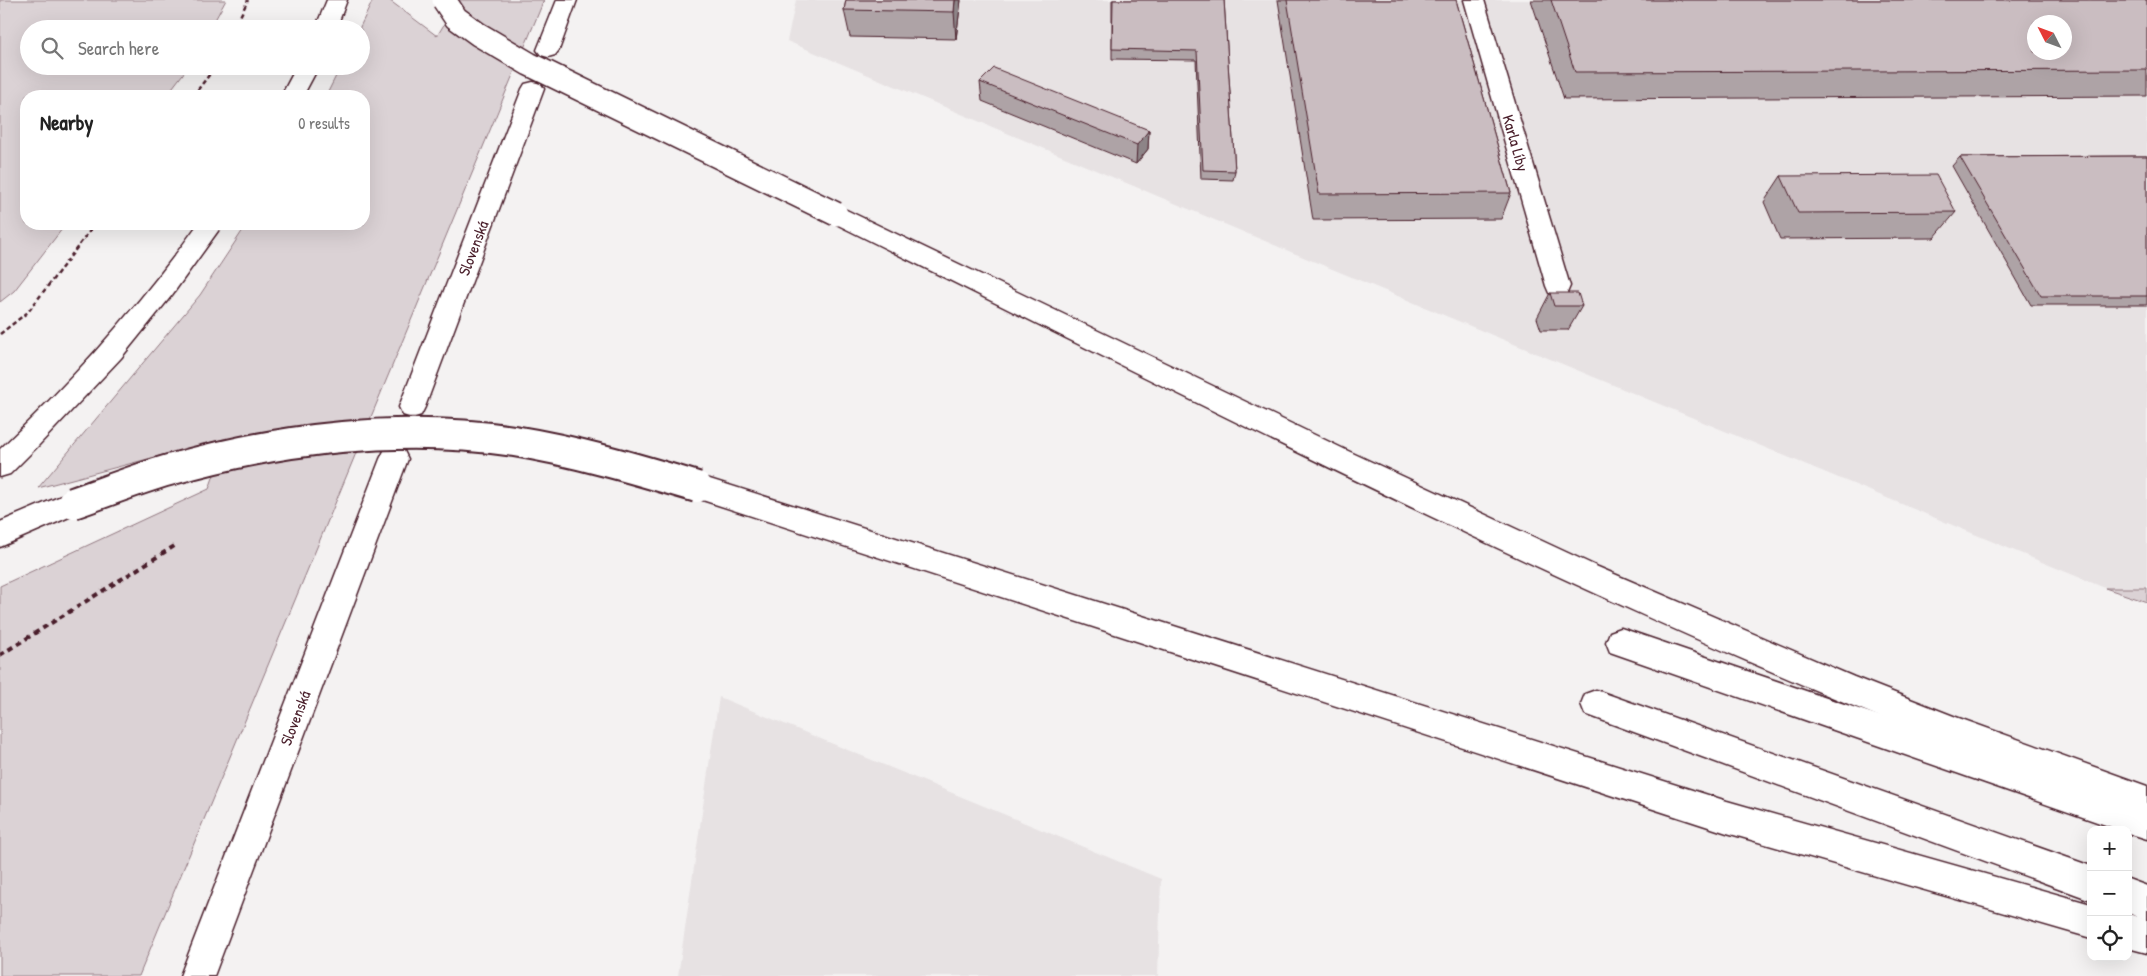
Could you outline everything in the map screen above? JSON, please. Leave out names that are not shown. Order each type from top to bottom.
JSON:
[{"type":"main road","points":[[329,20],[337,0]]},
{"type":"main road","points":[[444,0],[456,18],[478,34],[529,64],[1224,403],[1566,566],[1845,688],[1997,747],[2147,802]]},
{"type":"main road","points":[[548,50],[567,0]]},
{"type":"main road","name":"Karla Líby","points":[[1474,0],[1558,286]]},
{"type":"main road","points":[[295,90],[303,75]]},
{"type":"main road","name":"Slovenská","points":[[412,407],[533,88]]},
{"type":"main road","points":[[0,466],[96,370],[189,256],[207,230]]},
{"type":"main road","points":[[0,535],[73,503],[164,471],[252,449],[335,436],[413,434],[488,438],[558,450],[628,467],[697,487],[1728,816],[2087,920]]},
{"type":"main road","name":"Slovenská","points":[[197,976],[394,460]]},
{"type":"main road","points":[[1621,642],[2147,823]]},
{"type":"main road","points":[[1596,704],[2087,882]]},
{"type":"main road","points":[[2132,897],[2147,903]]},
{"type":"main road","points":[[2132,932],[2147,936]]},
{"type":"path","points":[[238,20],[248,0]]},
{"type":"path","points":[[198,90],[209,75]]},
{"type":"path","points":[[0,334],[28,312],[90,230]]},
{"type":"path","points":[[0,655],[176,545]]},
{"type":"shaded area","points":[[0,0],[226,0],[215,20],[20,20],[20,75],[182,75],[171,90],[20,90],[20,230],[61,230],[14,291],[0,302]]},
{"type":"shaded area","points":[[373,0],[389,0],[437,36],[459,0],[544,0],[139,976],[0,976],[0,586],[209,489],[227,438],[38,488],[200,295],[243,230],[370,230],[370,90],[329,90],[336,75],[370,75],[370,20],[363,20]]},
{"type":"shaded area","points":[[796,0],[2147,0],[2147,588],[2105,588],[1291,252],[787,41]]},
{"type":"shaded area","points":[[2105,588],[2147,588],[2147,602]]},
{"type":"shaded area","points":[[719,697],[1161,879],[1158,976],[678,976]]},
{"type":"building","points":[[846,0],[955,0],[954,12],[844,10]]},
{"type":"building","points":[[1113,0],[1224,0],[1235,171],[1203,170],[1197,51],[1112,49]]},
{"type":"building","points":[[1287,0],[1456,0],[1511,193],[1319,194]]},
{"type":"building","points":[[1551,0],[2147,0],[2147,70],[1575,72]]},
{"type":"building","points":[[994,68],[1149,130],[1137,145],[980,82]]},
{"type":"building","points":[[2147,156],[2147,296],[2041,296],[1960,157]]},
{"type":"building","points":[[1936,175],[1956,212],[1798,213],[1781,176]]},
{"type":"building","points":[[1550,293],[1578,293],[1582,306],[1554,306]]}]
